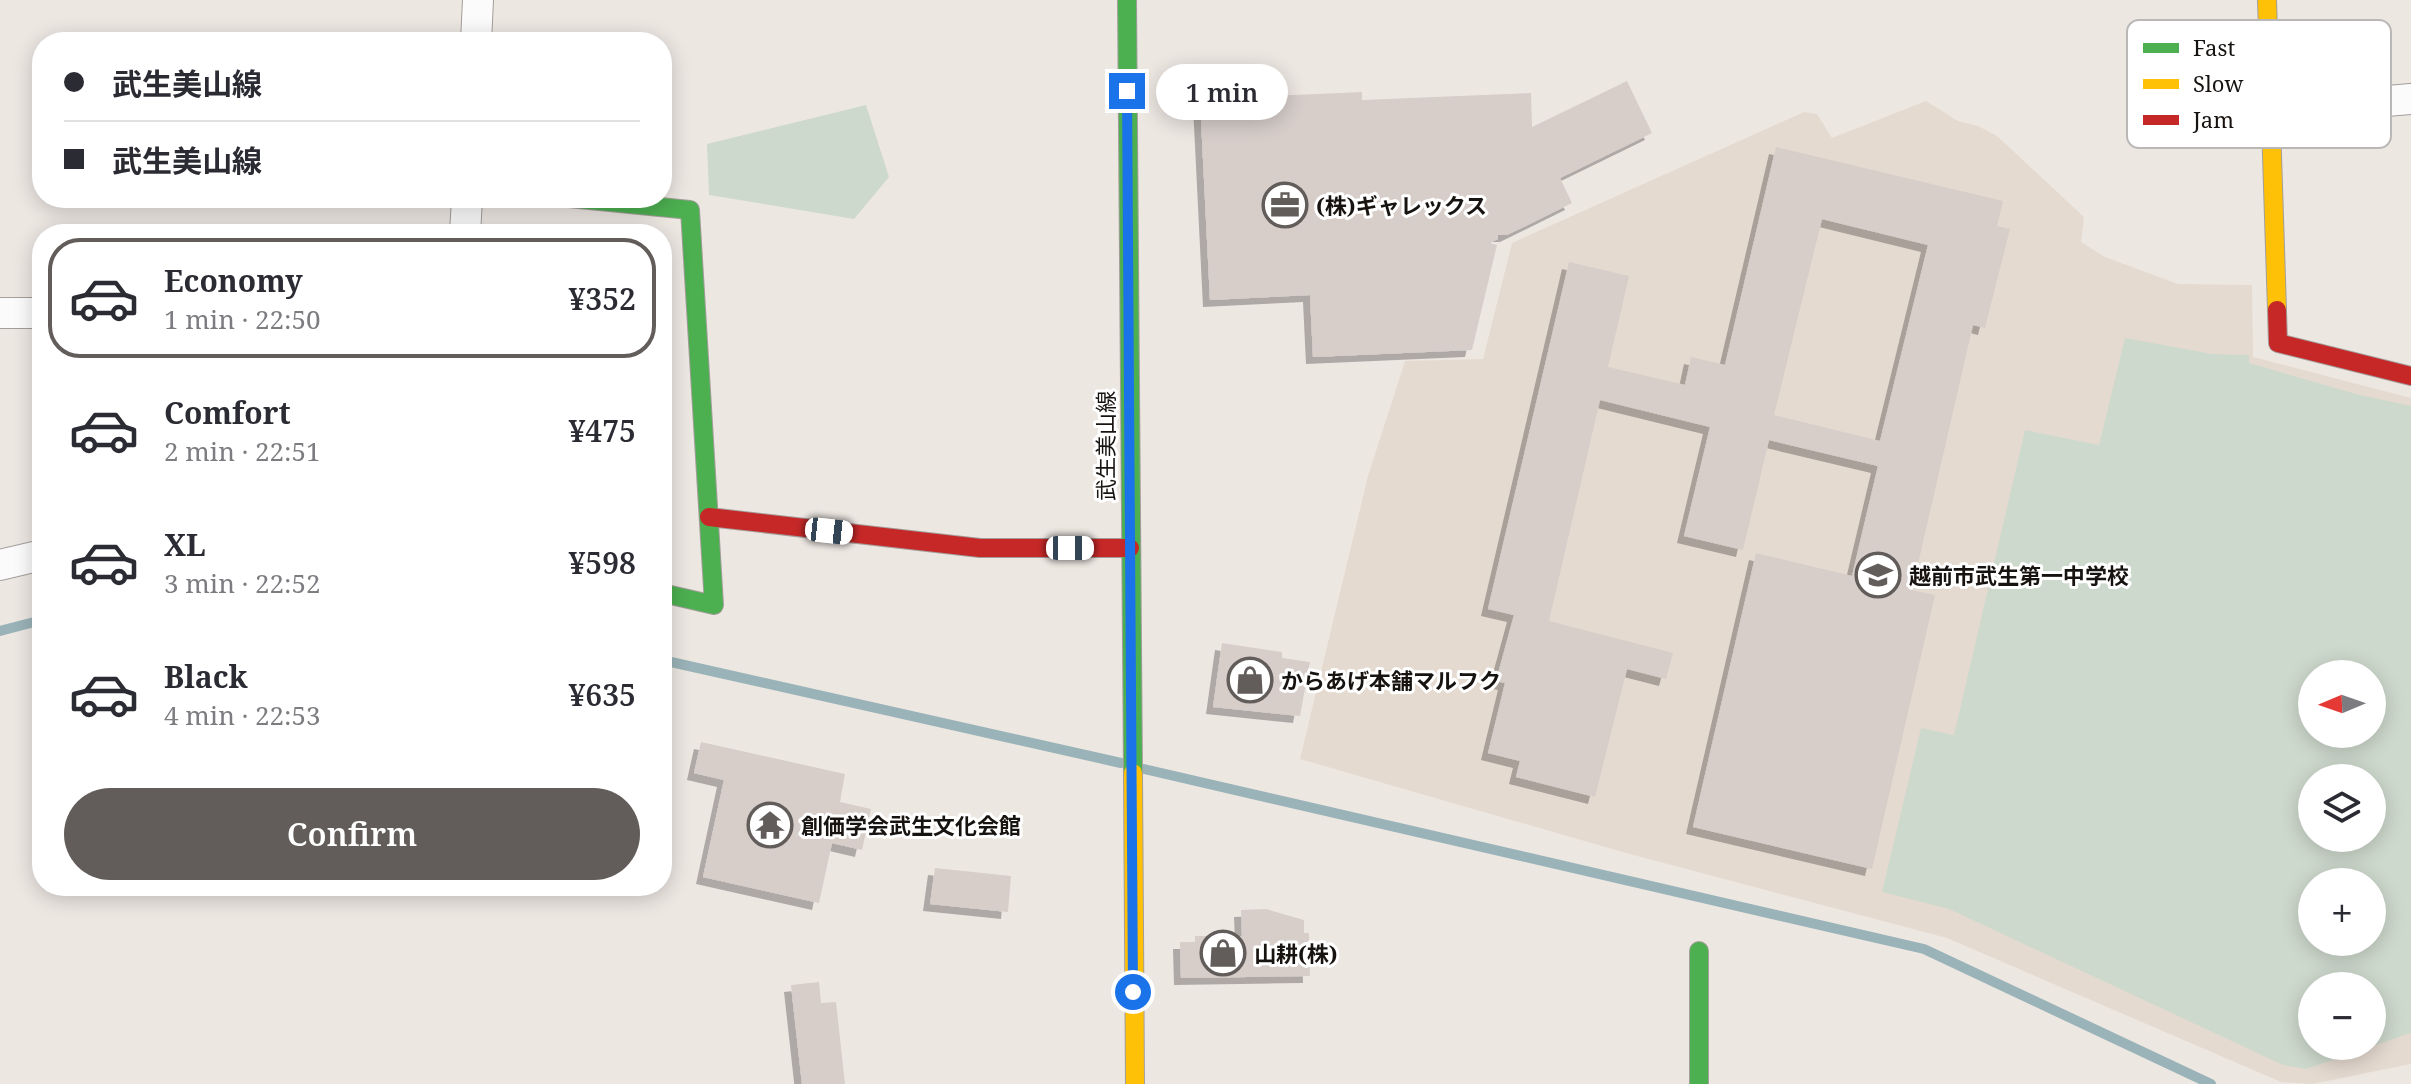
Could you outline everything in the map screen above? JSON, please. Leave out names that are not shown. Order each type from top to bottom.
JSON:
[{"type":"street","points":[[476,32],[478,0]]},
{"type":"street","name":"武生美山線","points":[[1127,0],[1130,807],[1135,1084]]},
{"type":"street","points":[[2267,0],[2268,20]]},
{"type":"street","points":[[2391,101],[2411,99]]},
{"type":"street","points":[[2272,148],[2278,343],[2411,376]]},
{"type":"street","points":[[670,208],[690,210],[714,605],[672,595]]},
{"type":"street","points":[[0,313],[32,313]]},
{"type":"street","points":[[709,517],[980,548],[1130,548]]},
{"type":"street","points":[[0,565],[32,557]]},
{"type":"street","points":[[1699,951],[1699,1084]]},
{"type":"shaded area","name":"越前市武生第一中学校","points":[[1926,101],[1958,121],[1978,126],[1997,136],[2084,217],[2081,242],[2105,257],[2178,284],[2252,285],[2253,357],[2411,398],[2411,1064],[2312,1084],[2281,1082],[1947,938],[1626,853],[1300,759],[1368,476],[1405,361],[1483,359],[1512,243],[1804,112],[1817,114],[1832,138]]},
{"type":"shaded area","points":[[866,105],[889,177],[854,219],[709,195],[707,144]]},
{"type":"shaded area","points":[[2125,338],[2212,354],[2249,355],[2249,363],[2356,394],[2411,406],[2411,1033],[2386,1042],[2386,972],[2298,972],[2298,1060],[2332,1060],[2306,1069],[2283,1065],[1949,909],[1882,892],[1921,728],[1954,735],[2025,430],[2099,445]]},
{"type":"building","points":[[1627,81],[1652,133],[1560,178],[1572,203],[1507,235],[1498,235],[1498,239],[1489,243],[1497,245],[1472,350],[1313,357],[1310,295],[1210,300],[1200,99],[1362,92],[1362,100],[1531,93],[1532,127]]},
{"type":"building","name":"越前市武生第一中学校","points":[[1776,147],[2003,201],[1997,226],[2010,229],[1985,328],[1973,325],[1912,590],[1935,595],[1872,869],[1693,827],[1756,553],[1852,576],[1878,466],[1769,440],[1743,550],[1684,536],[1710,427],[1600,400],[1549,621],[1673,653],[1666,679],[1627,669],[1595,797],[1516,777],[1520,761],[1488,753],[1505,683],[1496,681],[1514,615],[1488,609],[1569,262],[1629,276],[1608,367],[1685,385],[1691,357],[1725,365]],"holes":[[[1822,219],[1928,245],[1880,441],[1774,415]]]},
{"type":"building","points":[[1222,643],[1282,652],[1282,658],[1310,662],[1300,716],[1213,707]]},
{"type":"building","points":[[701,742],[845,774],[840,802],[871,809],[862,850],[832,843],[819,903],[703,877],[724,780],[694,773]]},
{"type":"building","points":[[935,868],[1011,876],[1008,912],[930,904]]},
{"type":"building","points":[[1266,909],[1304,920],[1304,933],[1309,933],[1310,976],[1181,978],[1180,942],[1195,942],[1195,936],[1242,936],[1241,910]]},
{"type":"building","points":[[819,982],[821,1003],[836,1002],[845,1084],[802,1084],[791,985]]},
{"type":"waterway","points":[[0,631],[32,623]]},
{"type":"waterway","points":[[672,662],[1121,763]]},
{"type":"waterway","points":[[1144,769],[1924,949],[2211,1084]]},
{"type":"traffic: fast","points":[[1127,0],[1133,773]]},
{"type":"traffic: fast","points":[[670,208],[690,210],[714,605],[672,595]]},
{"type":"traffic: fast","points":[[1699,951],[1699,1084]]},
{"type":"traffic: slow","points":[[2267,0],[2268,20]]},
{"type":"traffic: slow","points":[[2272,148],[2277,310]]},
{"type":"traffic: slow","points":[[1133,773],[1135,1084]]},
{"type":"traffic: jam","points":[[2277,310],[2278,343],[2411,376]]},
{"type":"traffic: jam","points":[[709,517],[980,548],[1130,548]]},
{"type":"place","name":"(株)ギャレックス","points":[[1285,205]]},
{"type":"place","name":"越前市武生第一中学校","points":[[1878,575]]},
{"type":"place","name":"からあげ本舗マルフク","points":[[1250,680]]},
{"type":"place","name":"創価学会武生文化会館","points":[[770,825]]},
{"type":"place","name":"山耕(株)","points":[[1223,953]]},
{"type":"route","points":[[1127,91],[1133,992]]}]
